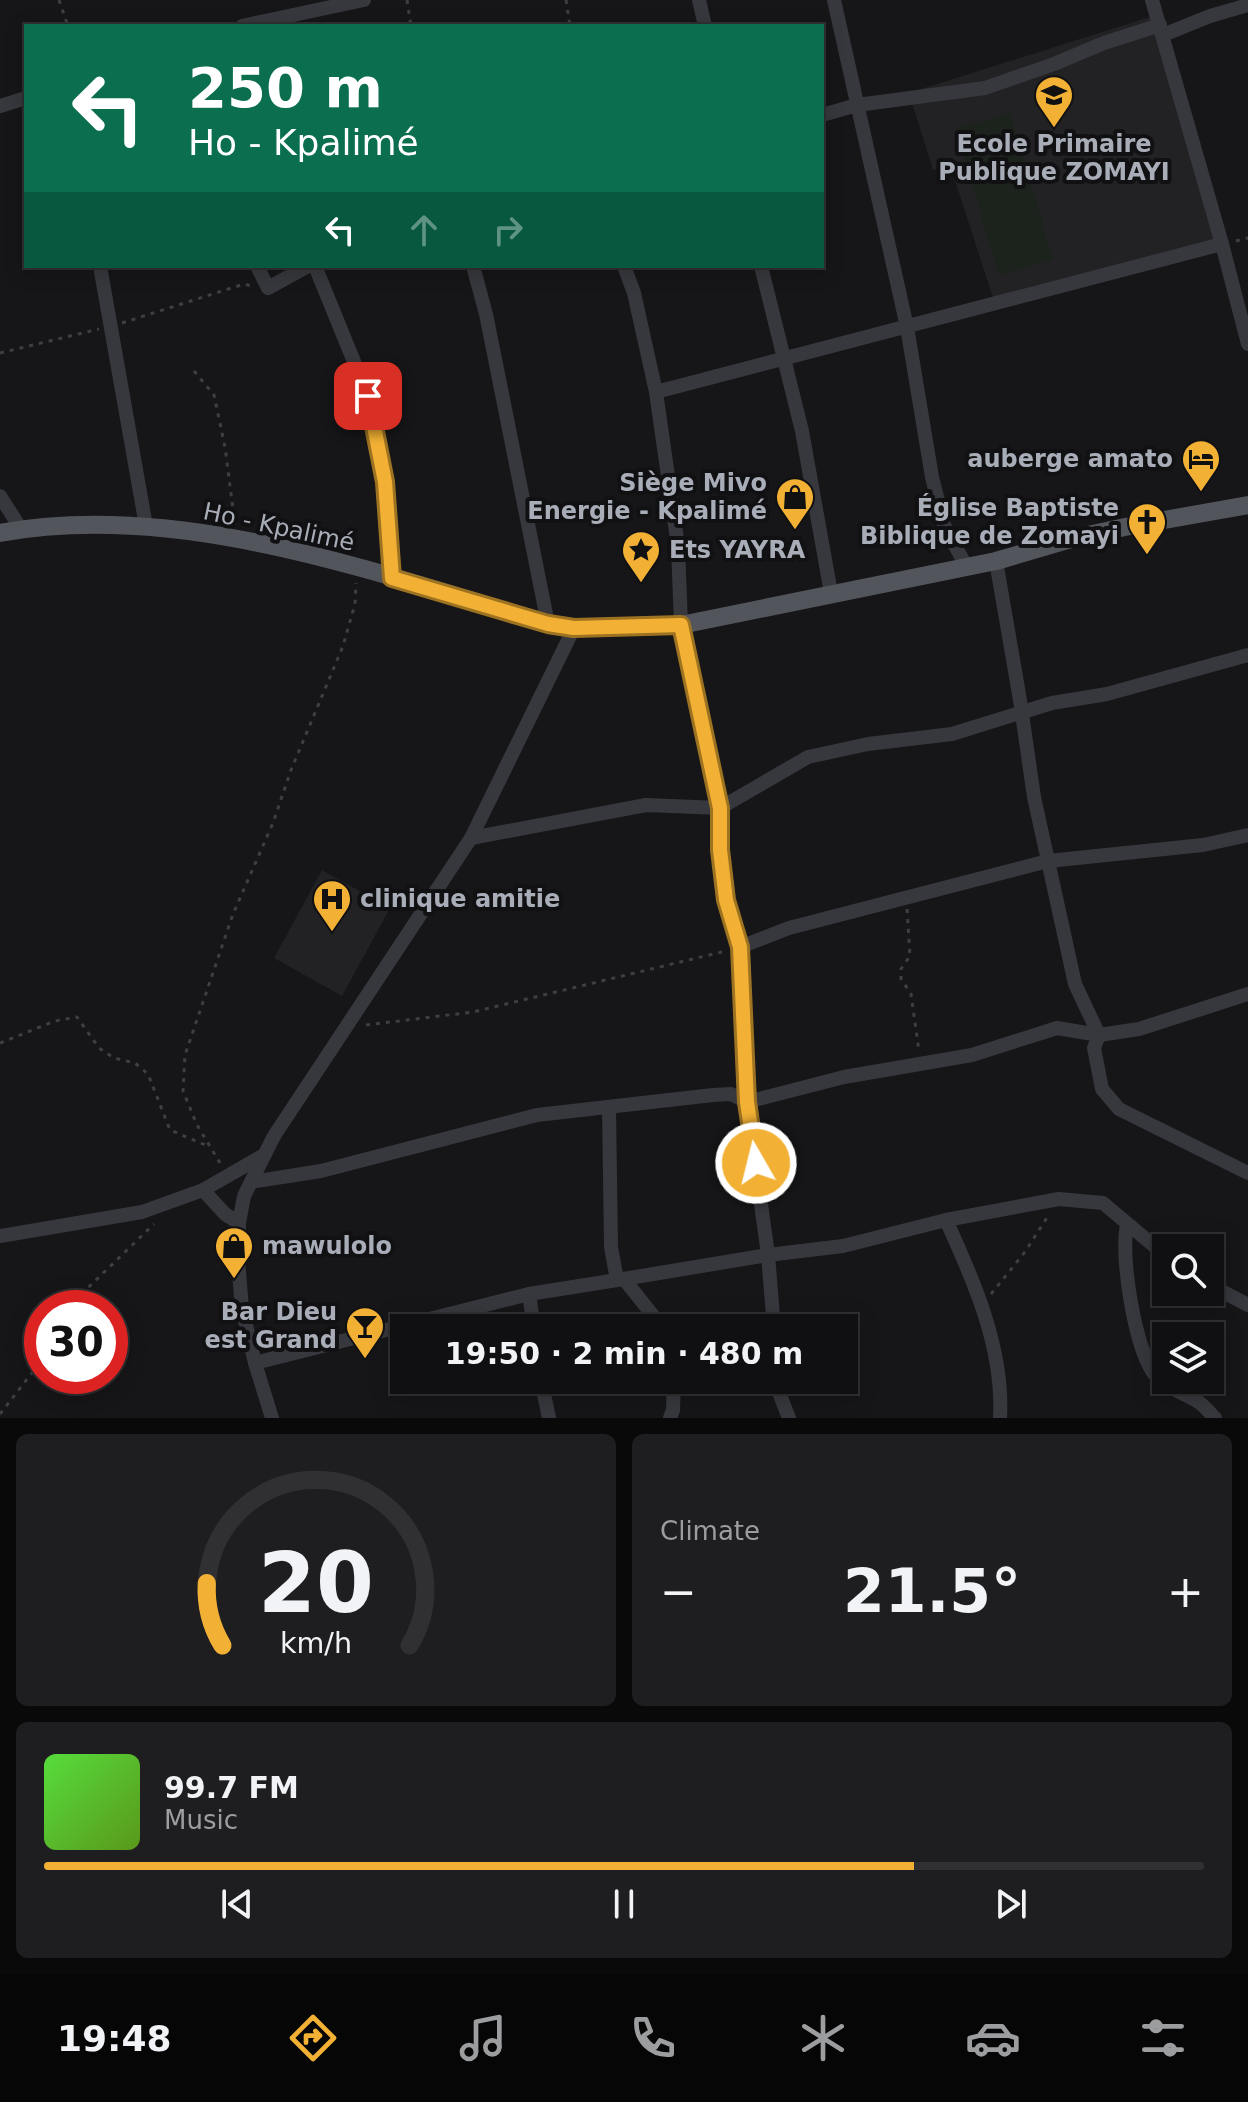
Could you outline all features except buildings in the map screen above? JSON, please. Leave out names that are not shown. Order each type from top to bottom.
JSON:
[{"type":"main road","name":"Ho - Kpalimé","points":[[0,533],[105,524],[146,526],[237,541],[301,553],[548,624],[574,628],[681,625],[996,561],[1074,538],[1248,505]]},
{"type":"street","points":[[251,24],[364,0]]},
{"type":"street","points":[[699,0],[705,24]]},
{"type":"street","points":[[834,0],[907,327],[932,477],[944,525],[966,566]]},
{"type":"street","points":[[1152,0],[1248,344]]},
{"type":"street","points":[[824,114],[857,105],[985,88],[1054,64],[1078,52],[1248,5]]},
{"type":"street","points":[[0,106],[24,99]]},
{"type":"street","points":[[656,392],[1222,244]]},
{"type":"street","points":[[100,268],[146,526]]},
{"type":"street","points":[[258,268],[268,288],[304,268]]},
{"type":"street","points":[[316,268],[368,396],[385,482],[392,578]]},
{"type":"street","points":[[474,268],[486,314],[548,624]]},
{"type":"street","points":[[625,268],[634,293],[656,392],[678,546],[681,625],[720,808],[720,850],[726,900],[740,947],[747,1102],[773,1314]]},
{"type":"street","points":[[761,268],[802,431],[831,593]]},
{"type":"street","points":[[0,496],[21,529]]},
{"type":"street","points":[[996,561],[1034,797],[1075,984],[1099,1035],[1094,1048],[1102,1089],[1119,1109],[1248,1173]]},
{"type":"street","points":[[272,1418],[242,1308],[238,1260],[239,1223],[244,1196],[274,1136],[471,838],[574,628]]},
{"type":"street","points":[[471,838],[646,805],[720,808],[808,757],[868,744],[952,734],[1052,703],[1107,694],[1248,655]]},
{"type":"street","points":[[740,947],[789,928],[1048,861],[1203,845],[1248,835]]},
{"type":"street","points":[[251,1182],[321,1171],[537,1115],[713,1095],[731,1094],[747,1102],[844,1077],[972,1055],[1057,1028],[1099,1035],[1139,1029],[1248,994]]},
{"type":"street","points":[[609,1108],[611,1247],[620,1280],[651,1314]]},
{"type":"street","points":[[0,1236],[142,1212],[203,1190],[264,1155]]},
{"type":"street","points":[[203,1190],[225,1214],[239,1223]]},
{"type":"street","points":[[255,1363],[529,1294],[768,1255],[843,1246],[946,1220],[1059,1199],[1103,1203],[1152,1245]]},
{"type":"street","points":[[946,1220],[982,1307],[998,1370],[1000,1418]]},
{"type":"street","points":[[1127,1225],[1124,1239],[1133,1320],[1146,1359],[1154,1374],[1167,1386],[1197,1401],[1215,1418]]},
{"type":"street","points":[[1224,1292],[1248,1305]]},
{"type":"street","points":[[529,1294],[532,1314]]},
{"type":"street","points":[[544,1394],[549,1418]]},
{"type":"street","points":[[670,1418],[674,1394]]},
{"type":"street","points":[[780,1394],[789,1418]]},
{"type":"path","points":[[59,0],[67,24]]},
{"type":"path","points":[[407,0],[411,24]]},
{"type":"path","points":[[566,0],[570,24]]},
{"type":"path","points":[[0,353],[109,327],[244,284],[268,288]]},
{"type":"path","points":[[194,371],[214,395],[225,447],[237,541]]},
{"type":"path","points":[[227,1176],[197,1125],[183,1091],[185,1055],[233,914],[273,823],[291,770],[343,646],[355,604],[356,568]]},
{"type":"path","points":[[907,898],[910,956],[901,969],[901,979],[911,994],[921,1065]]},
{"type":"path","points":[[346,1027],[473,1012],[740,947]]},
{"type":"path","points":[[0,1043],[55,1021],[77,1017],[99,1048],[114,1058],[135,1063],[148,1074],[170,1130],[212,1148]]},
{"type":"path","points":[[982,1307],[1025,1252],[1059,1199]]},
{"type":"path","points":[[86,1290],[154,1224]]},
{"type":"path","points":[[0,1414],[24,1383]]},
{"type":"shaded area","name":"Ecole Primaire Publique ZOMAYI","points":[[1153,16],[1222,243],[995,304],[950,165],[933,170],[909,93]]},
{"type":"shaded area","points":[[1011,113],[1053,260],[998,275],[956,128]]},
{"type":"shaded area","name":"clinique amitie","points":[[322,870],[390,908],[342,996],[274,958]]},
{"type":"place","name":"Ecole Primaire Publique ZOMAYI","points":[[1054,129]]},
{"type":"place","name":"auberge amato","points":[[1201,493]]},
{"type":"place","name":"Siège Mivo Energie - Kpalimé","points":[[795,531]]},
{"type":"place","name":"Église Baptiste Biblique de Zomayi","points":[[1147,556]]},
{"type":"place","name":"Ets YAYRA","points":[[641,584]]},
{"type":"place","name":"clinique amitie","points":[[332,933]]},
{"type":"place","name":"mawulolo","points":[[234,1280]]},
{"type":"place","name":"Bar Dieu est Grand","points":[[365,1360]]},
{"type":"route","points":[[368,396],[385,482],[392,578],[548,624],[574,628],[681,625],[720,808],[720,850],[726,900],[740,947],[747,1102],[756,1163]]}]
